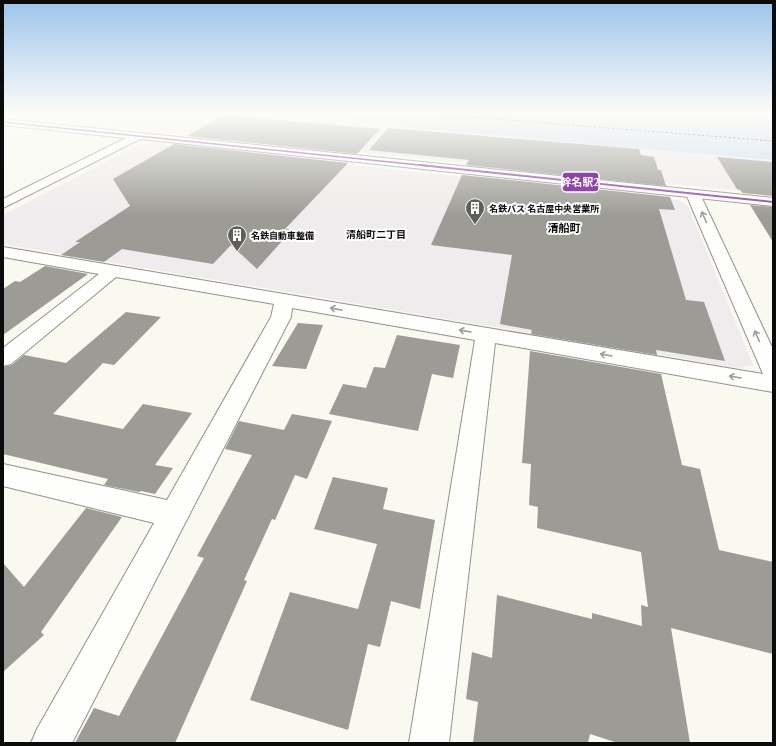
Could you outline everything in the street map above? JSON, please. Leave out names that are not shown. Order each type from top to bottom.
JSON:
[{"type":"street","points":[[3,204],[115,148]]},
{"type":"street","points":[[251,148],[773,202]]},
{"type":"street","points":[[693,194],[773,372]]},
{"type":"street","points":[[3,252],[773,384]]},
{"type":"street","points":[[3,358],[113,271]]},
{"type":"street","points":[[51,743],[281,317],[284,300]]},
{"type":"street","points":[[429,743],[486,335]]},
{"type":"street","points":[[3,474],[174,515]]},
{"type":"shaded area","points":[[133,148],[195,148],[677,200],[687,204],[753,365],[739,368],[3,244],[3,215]]},
{"type":"shaded area","points":[[317,148],[635,148],[773,160],[773,194]]},
{"type":"water","points":[[635,148],[773,148],[773,160]]},
{"type":"building","points":[[167,148],[209,148],[348,163],[285,229],[292,230],[257,269],[231,245],[213,264],[122,249],[104,262],[61,255],[80,242],[75,242],[130,206],[113,179]]},
{"type":"building","points":[[299,148],[363,148],[357,154]]},
{"type":"building","points":[[371,148],[639,149],[641,155],[654,157],[658,170],[661,170],[666,186],[466,165],[469,160],[369,150]]},
{"type":"building","points":[[717,157],[773,162],[773,196],[743,193],[737,189]]},
{"type":"building","points":[[462,175],[670,197],[675,210],[659,209],[686,300],[704,302],[725,361],[656,350],[657,355],[531,334],[532,330],[500,324],[512,255],[431,245]]},
{"type":"building","points":[[750,205],[773,207],[773,242]]},
{"type":"building","points":[[45,266],[88,274],[3,335],[3,289],[15,281],[20,282]]},
{"type":"building","points":[[126,312],[161,317],[114,365],[103,363],[53,414],[123,429],[143,404],[192,413],[155,465],[173,468],[155,494],[104,485],[108,479],[3,454],[3,367],[12,365],[24,355],[66,363]]},
{"type":"building","points":[[298,323],[323,325],[306,369],[272,366]]},
{"type":"building","points":[[397,335],[460,345],[453,378],[432,374],[418,431],[329,414],[343,384],[366,388],[374,367],[385,368]]},
{"type":"building","points":[[530,351],[661,374],[682,465],[700,469],[719,550],[773,562],[773,654],[671,628],[690,743],[618,743],[590,734],[588,743],[473,743],[478,702],[466,699],[472,652],[492,658],[497,595],[592,619],[592,613],[642,626],[641,605],[648,607],[641,552],[537,528],[538,507],[529,505],[531,464],[522,463]]},
{"type":"building","points":[[292,414],[332,421],[307,479],[295,475],[275,520],[272,519],[244,580],[247,581],[175,743],[75,743],[94,708],[119,716],[204,558],[197,556],[252,455],[225,449],[239,421],[284,430]]},
{"type":"building","points":[[333,477],[388,488],[383,509],[435,520],[420,609],[391,601],[380,647],[368,644],[348,730],[250,700],[290,592],[358,609],[377,544],[314,529]]},
{"type":"building","points":[[86,508],[122,517],[41,632],[44,635],[3,672],[3,563],[24,587]]},
{"type":"transit line","name":"幹名駅2","points":[[251,148],[773,202]]},
{"type":"place","name":"名鉄バス 名古屋中央営業所","points":[[475,225]]},
{"type":"place","name":"名鉄自動車整備","points":[[237,252]]},
{"type":"district","name":"清船町","points":[[564,228]]},
{"type":"district","name":"清船町二丁目","points":[[376,234]]}]
